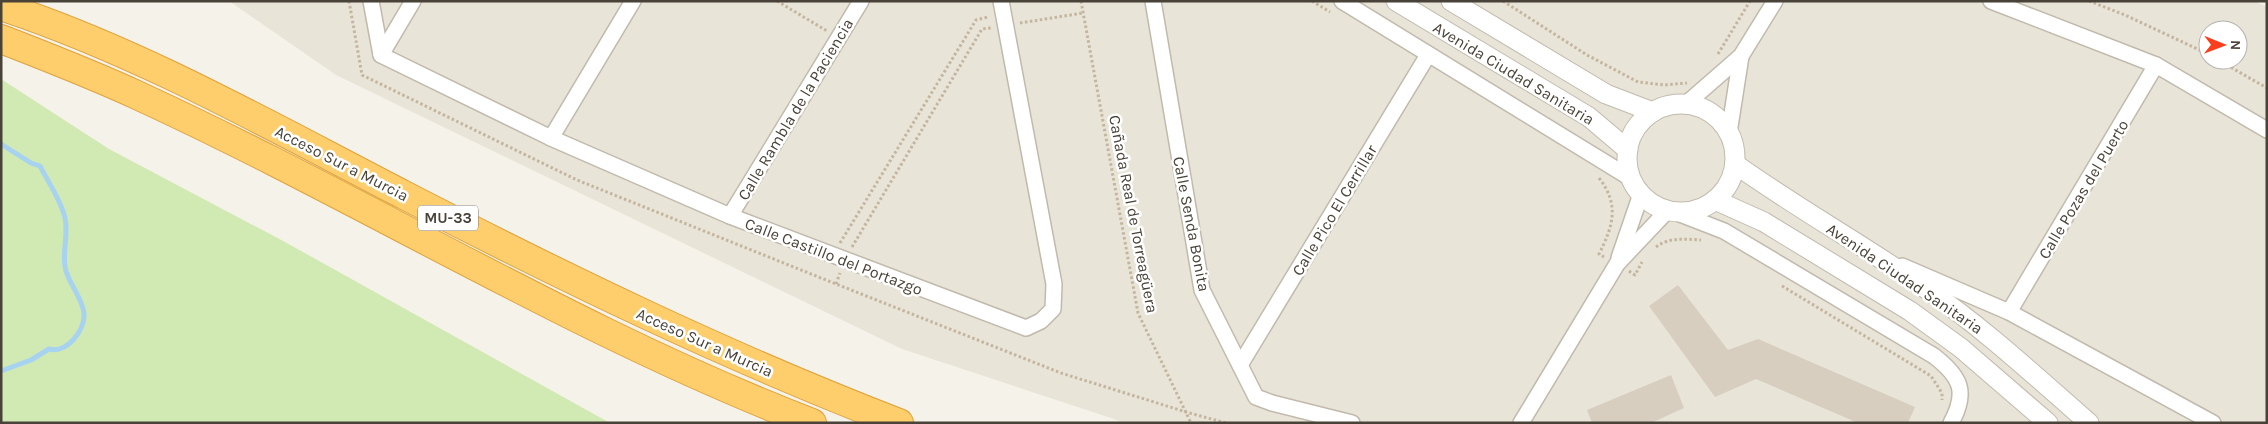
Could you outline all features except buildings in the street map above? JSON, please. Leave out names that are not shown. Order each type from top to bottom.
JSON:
[{"type":"highway","name":"Acceso Sur a Murcia","points":[[1,6],[54,24],[212,95],[512,250],[640,313],[730,354],[899,423]]},
{"type":"highway","name":"Acceso Sur a Murcia","points":[[1,39],[137,95],[202,126],[503,281],[629,342],[812,423]]},
{"type":"street","points":[[371,1],[381,55]]},
{"type":"street","points":[[381,55],[414,1]]},
{"type":"street","points":[[551,138],[633,1]]},
{"type":"street","name":"Calle Rambla de la Paciencia","points":[[730,216],[861,1]]},
{"type":"street","name":"Calle Senda Bonita","points":[[1153,1],[1202,290],[1256,396],[1272,403],[1352,423]]},
{"type":"street","points":[[1342,1],[1636,186],[1655,205],[1724,231],[1934,356],[1949,368],[1959,384],[1960,405],[1951,423]]},
{"type":"street","name":"Avenida Ciudad Sanitaria","points":[[1396,1],[1589,117],[1628,150]]},
{"type":"street","name":"Avenida Ciudad Sanitaria","points":[[1451,1],[1589,84],[1628,104],[1653,112]]},
{"type":"street","points":[[1686,104],[1741,56],[1775,1]]},
{"type":"street","points":[[1992,1],[2156,66],[2267,130]]},
{"type":"street","name":"Calle Castillo del Portazgo","points":[[381,55],[551,138],[730,216],[1026,328],[1041,321],[1053,309],[1054,284],[1003,13]]},
{"type":"street","name":"Calle Pico El Cerrillar","points":[[1240,365],[1428,55]]},
{"type":"street","points":[[1729,133],[1741,56]]},
{"type":"street","name":"Calle Pozas del Puerto","points":[[2009,312],[2156,66]]},
{"type":"street","points":[[1521,423],[1617,264],[1671,211],[1696,210],[1715,200],[1728,184],[1735,164],[1734,148],[1729,133],[1721,120],[1708,111],[1686,104],[1664,106],[1653,112],[1636,128],[1628,150],[1629,170],[1636,186],[1617,264]]},
{"type":"street","name":"Avenida Ciudad Sanitaria","points":[[1735,164],[1784,198],[1926,288],[1981,328],[2089,423]]},
{"type":"street","name":"Avenida Ciudad Sanitaria","points":[[1715,200],[1764,222],[1910,311],[1961,348],[2048,423]]},
{"type":"street","points":[[1870,252],[2009,312],[2213,423]]},
{"type":"path","points":[[776,1],[838,37]]},
{"type":"path","name":"Cañada Real de Torreagüera","points":[[1081,1],[1138,313],[1191,423]]},
{"type":"path","points":[[1503,1],[1587,55],[1638,82],[1666,85],[1691,82]]},
{"type":"path","points":[[1716,57],[1750,1]]},
{"type":"path","points":[[2088,1],[2125,15],[2198,49]]},
{"type":"path","points":[[836,284],[838,258],[976,20],[1003,13],[1083,13]]},
{"type":"path","points":[[838,258],[982,29],[1003,13]]},
{"type":"path","points":[[2236,70],[2267,88]]},
{"type":"shaded area","points":[[229,1],[2254,1],[2267,7],[2267,423],[1126,423],[902,349],[336,75]]},
{"type":"green space","points":[[1,79],[109,149],[285,242],[610,423],[1,423]]},
{"type":"waterway","points":[[1,144],[31,163],[40,166],[57,198],[63,211],[66,225],[64,258],[66,271],[84,314],[78,334],[68,345],[55,350],[49,349],[31,360],[1,371]]}]
